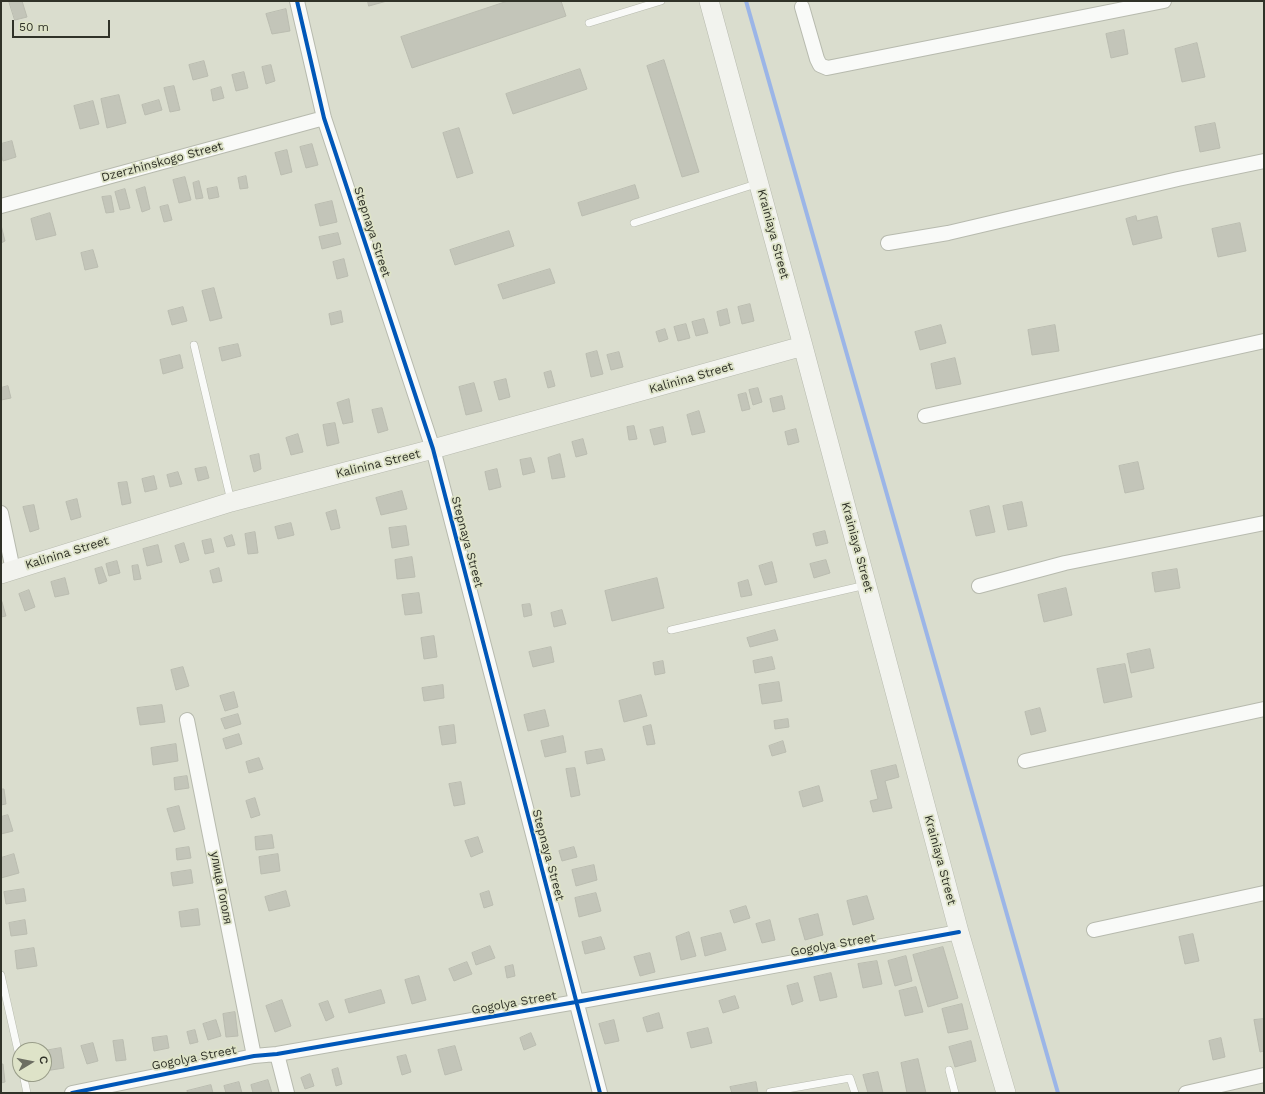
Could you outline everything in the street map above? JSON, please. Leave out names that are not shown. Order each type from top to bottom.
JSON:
[{"type":"main road","name":"Krainiaya Street","points":[[709,1],[867,584],[959,932],[1006,1093]]},
{"type":"main road","name":"Kalinina Street","points":[[7,572],[231,502],[433,449],[803,346]]},
{"type":"street","name":"Stepnaya Street","points":[[297,1],[324,118],[433,449],[600,1093]]},
{"type":"street","points":[[802,7],[817,59],[820,65],[828,68],[1164,1]]},
{"type":"street","name":"Dzerzhinskogo Street","points":[[1,206],[324,118]]},
{"type":"street","points":[[888,243],[948,233],[1178,179],[1264,161]]},
{"type":"street","points":[[925,416],[1264,341]]},
{"type":"street","points":[[1,513],[7,572]]},
{"type":"street","points":[[979,586],[1065,563],[1264,523]]},
{"type":"street","points":[[1025,761],[1264,709]]},
{"type":"street","name":"улица Гоголя","points":[[187,720],[254,1056]]},
{"type":"street","points":[[1094,930],[1264,893]]},
{"type":"street","name":"Gogolya Street","points":[[72,1093],[254,1056],[277,1054],[576,1002],[959,932]]},
{"type":"street","points":[[277,1054],[287,1093]]},
{"type":"street","points":[[1186,1093],[1213,1089],[1264,1075]]},
{"type":"lane","points":[[589,23],[661,1]]},
{"type":"lane","points":[[634,223],[759,183]]},
{"type":"lane","points":[[194,345],[231,502]]},
{"type":"lane","points":[[671,630],[867,584]]},
{"type":"lane","points":[[1,975],[16,1042]]},
{"type":"lane","points":[[949,1070],[955,1093]]},
{"type":"lane","points":[[770,1093],[850,1078],[855,1093]]},
{"type":"lane","points":[[25,1082],[28,1093]]},
{"type":"building","points":[[9,1],[22,1],[27,17],[15,20]]},
{"type":"building","points":[[368,1],[387,1],[369,6]]},
{"type":"building","points":[[508,1],[561,1],[566,16],[412,68],[401,37]]},
{"type":"building","points":[[286,9],[290,31],[272,34],[266,14]]},
{"type":"building","points":[[1124,30],[1128,54],[1111,58],[1106,34]]},
{"type":"building","points":[[1197,43],[1205,77],[1182,82],[1175,49]]},
{"type":"building","points":[[664,60],[699,172],[682,177],[647,66]]},
{"type":"building","points":[[204,61],[208,76],[193,80],[189,65]]},
{"type":"building","points":[[271,65],[275,81],[266,84],[262,67]]},
{"type":"building","points":[[580,69],[587,89],[513,114],[506,94]]},
{"type":"building","points":[[244,72],[248,88],[236,91],[232,75]]},
{"type":"building","points":[[174,86],[180,110],[170,112],[164,88]]},
{"type":"building","points":[[221,87],[224,98],[213,101],[211,90]]},
{"type":"building","points":[[119,95],[126,123],[107,128],[101,99]]},
{"type":"building","points":[[159,100],[162,110],[145,115],[142,105]]},
{"type":"building","points":[[93,101],[99,124],[80,129],[74,106]]},
{"type":"building","points":[[1215,123],[1220,148],[1200,152],[1195,127]]},
{"type":"building","points":[[459,128],[473,173],[457,178],[443,133]]},
{"type":"building","points":[[12,141],[16,157],[3,161],[1,144]]},
{"type":"building","points":[[312,144],[318,165],[306,168],[300,147]]},
{"type":"building","points":[[287,150],[292,172],[281,175],[275,153]]},
{"type":"building","points":[[246,176],[248,188],[240,189],[238,178]]},
{"type":"building","points":[[185,177],[191,200],[179,203],[173,180]]},
{"type":"building","points":[[199,181],[203,198],[196,199],[193,183]]},
{"type":"building","points":[[635,185],[639,198],[582,216],[578,203]]},
{"type":"building","points":[[145,187],[150,209],[142,212],[136,190]]},
{"type":"building","points":[[217,187],[219,197],[209,199],[207,189]]},
{"type":"building","points":[[125,189],[130,208],[120,210],[115,192]]},
{"type":"building","points":[[111,196],[114,212],[106,213],[102,197]]},
{"type":"building","points":[[332,201],[337,222],[320,226],[315,205]]},
{"type":"building","points":[[168,205],[172,220],[164,222],[160,207]]},
{"type":"building","points":[[50,213],[56,235],[36,240],[31,219]]},
{"type":"building","points":[[1136,216],[1137,221],[1157,216],[1162,238],[1133,245],[1126,219]]},
{"type":"building","points":[[1240,223],[1246,251],[1218,257],[1212,229]]},
{"type":"building","points":[[1,225],[5,241],[1,243]]},
{"type":"building","points":[[509,231],[514,246],[455,265],[450,250]]},
{"type":"building","points":[[338,233],[341,244],[322,249],[319,237]]},
{"type":"building","points":[[93,250],[98,267],[85,270],[81,253]]},
{"type":"building","points":[[344,259],[348,276],[337,279],[333,262]]},
{"type":"building","points":[[550,269],[555,283],[503,299],[498,285]]},
{"type":"building","points":[[214,288],[222,318],[210,321],[202,291]]},
{"type":"building","points":[[750,304],[754,321],[742,324],[738,307]]},
{"type":"building","points":[[183,307],[187,321],[172,325],[168,311]]},
{"type":"building","points":[[727,309],[730,323],[720,326],[717,312]]},
{"type":"building","points":[[341,311],[343,322],[331,325],[329,314]]},
{"type":"building","points":[[704,319],[708,333],[696,336],[692,322]]},
{"type":"building","points":[[686,324],[690,338],[678,341],[674,327]]},
{"type":"building","points":[[941,325],[946,343],[920,350],[915,332]]},
{"type":"building","points":[[1055,325],[1059,351],[1032,355],[1028,330]]},
{"type":"building","points":[[665,329],[668,339],[659,342],[656,332]]},
{"type":"building","points":[[238,344],[241,356],[222,361],[219,348]]},
{"type":"building","points":[[597,351],[603,374],[591,377],[586,354]]},
{"type":"building","points":[[619,352],[623,367],[611,370],[607,355]]},
{"type":"building","points":[[180,355],[183,368],[163,374],[160,360]]},
{"type":"building","points":[[955,358],[961,384],[936,389],[931,364]]},
{"type":"building","points":[[551,371],[555,386],[548,388],[544,373]]},
{"type":"building","points":[[506,379],[510,397],[499,400],[494,382]]},
{"type":"building","points":[[474,383],[482,411],[466,415],[459,387]]},
{"type":"building","points":[[8,386],[11,398],[1,400],[1,388]]},
{"type":"building","points":[[758,388],[762,402],[753,405],[749,390]]},
{"type":"building","points":[[746,393],[750,409],[742,411],[738,395]]},
{"type":"building","points":[[782,396],[785,409],[773,412],[770,399]]},
{"type":"building","points":[[349,399],[353,422],[343,424],[337,403]]},
{"type":"building","points":[[382,408],[388,430],[378,433],[372,410]]},
{"type":"building","points":[[699,411],[705,432],[692,435],[687,415]]},
{"type":"building","points":[[335,423],[339,443],[327,446],[323,425]]},
{"type":"building","points":[[634,426],[637,439],[629,440],[627,427]]},
{"type":"building","points":[[663,427],[666,442],[654,445],[650,430]]},
{"type":"building","points":[[796,429],[799,442],[788,445],[785,432]]},
{"type":"building","points":[[298,434],[303,452],[291,455],[286,438]]},
{"type":"building","points":[[583,439],[587,454],[576,457],[572,442]]},
{"type":"building","points":[[259,454],[261,469],[254,472],[250,456]]},
{"type":"building","points":[[560,454],[565,477],[552,479],[548,458]]},
{"type":"building","points":[[531,458],[535,472],[523,475],[520,460]]},
{"type":"building","points":[[1138,462],[1144,489],[1125,493],[1119,466]]},
{"type":"building","points":[[206,467],[209,478],[198,481],[195,469]]},
{"type":"building","points":[[497,469],[501,487],[489,490],[485,472]]},
{"type":"building","points":[[178,472],[182,484],[170,487],[167,475]]},
{"type":"building","points":[[154,476],[157,489],[145,492],[142,479]]},
{"type":"building","points":[[127,482],[131,503],[122,505],[118,483]]},
{"type":"building","points":[[402,491],[407,509],[381,515],[376,498]]},
{"type":"building","points":[[77,499],[81,517],[71,520],[66,502]]},
{"type":"building","points":[[1022,502],[1027,526],[1008,530],[1003,506]]},
{"type":"building","points":[[34,505],[39,529],[30,532],[23,507]]},
{"type":"building","points":[[989,506],[995,532],[976,536],[970,511]]},
{"type":"building","points":[[336,510],[340,528],[331,530],[326,513]]},
{"type":"building","points":[[291,523],[294,535],[278,539],[275,527]]},
{"type":"building","points":[[406,526],[409,545],[392,548],[389,528]]},
{"type":"building","points":[[825,531],[828,543],[816,546],[813,534]]},
{"type":"building","points":[[255,532],[258,553],[248,554],[245,534]]},
{"type":"building","points":[[232,535],[235,545],[227,547],[224,538]]},
{"type":"building","points":[[211,539],[214,552],[205,554],[202,541]]},
{"type":"building","points":[[184,543],[189,560],[180,563],[175,546]]},
{"type":"building","points":[[158,545],[162,562],[147,566],[143,549]]},
{"type":"building","points":[[412,557],[415,577],[397,579],[395,560]]},
{"type":"building","points":[[826,560],[830,573],[814,578],[810,564]]},
{"type":"building","points":[[117,561],[120,573],[109,576],[106,564]]},
{"type":"building","points":[[772,562],[777,582],[765,585],[759,566]]},
{"type":"building","points":[[138,565],[141,579],[134,580],[132,566]]},
{"type":"building","points":[[102,567],[107,581],[99,584],[95,569]]},
{"type":"building","points":[[219,568],[222,581],[213,583],[210,571]]},
{"type":"building","points":[[1177,569],[1180,588],[1155,592],[1152,573]]},
{"type":"building","points":[[65,578],[69,594],[55,597],[51,582]]},
{"type":"building","points":[[657,578],[664,608],[612,621],[605,591]]},
{"type":"building","points":[[748,580],[752,595],[741,597],[738,583]]},
{"type":"building","points":[[1066,588],[1072,615],[1044,622],[1038,595]]},
{"type":"building","points":[[29,590],[35,607],[25,611],[19,594]]},
{"type":"building","points":[[419,593],[422,613],[405,615],[402,595]]},
{"type":"building","points":[[2,602],[6,616],[1,617],[1,603]]},
{"type":"building","points":[[530,604],[532,615],[524,617],[522,605]]},
{"type":"building","points":[[562,610],[566,624],[554,627],[551,613]]},
{"type":"building","points":[[775,630],[778,640],[750,647],[747,638]]},
{"type":"building","points":[[434,636],[437,657],[424,659],[421,638]]},
{"type":"building","points":[[551,647],[554,662],[533,667],[529,652]]},
{"type":"building","points":[[1150,649],[1154,668],[1131,673],[1127,654]]},
{"type":"building","points":[[772,657],[775,669],[755,673],[753,661]]},
{"type":"building","points":[[663,661],[665,673],[655,675],[653,663]]},
{"type":"building","points":[[1125,664],[1132,697],[1104,703],[1097,669]]},
{"type":"building","points":[[183,667],[189,686],[176,690],[171,670]]},
{"type":"building","points":[[779,682],[782,701],[762,704],[759,685]]},
{"type":"building","points":[[443,685],[444,698],[424,701],[422,688]]},
{"type":"building","points":[[234,692],[238,707],[225,711],[220,696]]},
{"type":"building","points":[[641,695],[647,716],[624,722],[619,701]]},
{"type":"building","points":[[162,705],[165,722],[140,725],[137,708]]},
{"type":"building","points":[[1040,708],[1046,731],[1031,735],[1025,712]]},
{"type":"building","points":[[545,710],[549,726],[528,731],[524,715]]},
{"type":"building","points":[[238,714],[241,724],[225,729],[221,719]]},
{"type":"building","points":[[788,719],[789,727],[775,729],[774,721]]},
{"type":"building","points":[[454,725],[456,743],[442,745],[439,727]]},
{"type":"building","points":[[651,725],[655,744],[647,745],[643,727]]},
{"type":"building","points":[[239,734],[242,744],[226,749],[223,739]]},
{"type":"building","points":[[563,736],[566,752],[545,757],[541,741]]},
{"type":"building","points":[[783,741],[786,752],[772,756],[769,746]]},
{"type":"building","points":[[176,744],[178,761],[153,765],[151,748]]},
{"type":"building","points":[[602,749],[605,760],[587,764],[585,752]]},
{"type":"building","points":[[259,758],[263,769],[249,773],[246,762]]},
{"type":"building","points":[[896,765],[899,777],[885,781],[892,808],[873,812],[870,801],[878,799],[871,771]]},
{"type":"building","points":[[575,768],[580,795],[571,797],[566,769]]},
{"type":"building","points":[[187,776],[189,788],[175,790],[174,778]]},
{"type":"building","points":[[461,782],[465,804],[454,806],[449,784]]},
{"type":"building","points":[[819,786],[823,801],[803,807],[799,792]]},
{"type":"building","points":[[1,789],[4,789],[6,804],[1,805]]},
{"type":"building","points":[[255,798],[260,815],[251,818],[246,801]]},
{"type":"building","points":[[179,806],[185,829],[174,832],[167,809]]},
{"type":"building","points":[[8,815],[13,831],[1,834],[1,817]]},
{"type":"building","points":[[272,835],[274,848],[256,850],[255,837]]},
{"type":"building","points":[[478,837],[483,852],[471,857],[465,841]]},
{"type":"building","points":[[189,847],[191,858],[177,860],[176,849]]},
{"type":"building","points":[[574,847],[577,857],[562,861],[559,851]]},
{"type":"building","points":[[14,854],[19,873],[1,878],[1,858]]},
{"type":"building","points":[[278,854],[280,871],[261,874],[259,857]]},
{"type":"building","points":[[594,865],[597,880],[576,886],[572,870]]},
{"type":"building","points":[[191,870],[193,883],[173,886],[171,873]]},
{"type":"building","points":[[24,889],[26,901],[6,904],[4,892]]},
{"type":"building","points":[[286,891],[290,906],[269,911],[265,897]]},
{"type":"building","points":[[489,891],[493,905],[484,908],[480,894]]},
{"type":"building","points":[[596,893],[601,911],[579,917],[575,898]]},
{"type":"building","points":[[867,896],[874,919],[853,925],[847,901]]},
{"type":"building","points":[[746,906],[750,918],[734,923],[730,911]]},
{"type":"building","points":[[198,909],[200,925],[181,927],[179,912]]},
{"type":"building","points":[[818,914],[823,935],[805,940],[799,919]]},
{"type":"building","points":[[25,920],[27,934],[11,936],[9,923]]},
{"type":"building","points":[[770,920],[775,940],[762,943],[756,924]]},
{"type":"building","points":[[689,932],[696,956],[681,960],[676,937]]},
{"type":"building","points":[[721,933],[726,950],[705,956],[701,938]]},
{"type":"building","points":[[1193,934],[1199,961],[1185,964],[1179,937]]},
{"type":"building","points":[[601,937],[605,949],[585,954],[582,942]]},
{"type":"building","points":[[490,946],[495,958],[476,965],[472,953]]},
{"type":"building","points":[[943,947],[958,998],[928,1007],[913,955]]},
{"type":"building","points":[[34,948],[37,966],[17,969],[15,951]]},
{"type":"building","points":[[650,953],[655,972],[640,976],[634,957]]},
{"type":"building","points":[[906,956],[912,981],[895,986],[888,961]]},
{"type":"building","points":[[877,961],[882,984],[863,988],[858,964]]},
{"type":"building","points":[[467,962],[472,974],[454,981],[449,969]]},
{"type":"building","points":[[513,965],[515,976],[507,978],[505,967]]},
{"type":"building","points":[[831,973],[837,997],[820,1001],[814,977]]},
{"type":"building","points":[[419,976],[426,1000],[412,1004],[405,980]]},
{"type":"building","points":[[798,983],[803,1001],[792,1005],[787,986]]},
{"type":"building","points":[[916,987],[923,1012],[905,1016],[899,991]]},
{"type":"building","points":[[381,990],[385,1003],[349,1013],[345,1000]]},
{"type":"building","points":[[735,996],[739,1008],[723,1013],[719,1001]]},
{"type":"building","points":[[282,1000],[291,1026],[275,1032],[266,1006]]},
{"type":"building","points":[[328,1001],[334,1017],[326,1021],[319,1004]]},
{"type":"building","points":[[962,1004],[968,1029],[948,1033],[942,1009]]},
{"type":"building","points":[[235,1012],[238,1036],[226,1037],[223,1014]]},
{"type":"building","points":[[659,1013],[663,1028],[647,1032],[643,1018]]},
{"type":"building","points":[[1264,1019],[1264,1051],[1260,1052],[1254,1020]]},
{"type":"building","points":[[216,1020],[221,1036],[208,1040],[203,1024]]},
{"type":"building","points":[[614,1020],[619,1041],[605,1044],[599,1024]]},
{"type":"building","points":[[708,1028],[712,1043],[691,1048],[687,1033]]},
{"type":"building","points":[[195,1030],[198,1042],[190,1044],[187,1032]]},
{"type":"building","points":[[531,1033],[536,1045],[524,1050],[520,1038]]},
{"type":"building","points":[[167,1036],[169,1048],[154,1051],[152,1038]]},
{"type":"building","points":[[1221,1038],[1225,1057],[1213,1060],[1209,1041]]},
{"type":"building","points":[[123,1040],[126,1060],[116,1061],[113,1041]]},
{"type":"building","points":[[971,1041],[976,1061],[955,1067],[949,1047]]},
{"type":"building","points":[[93,1043],[98,1061],[87,1064],[81,1046]]},
{"type":"building","points":[[455,1046],[462,1070],[445,1075],[438,1050]]},
{"type":"building","points":[[61,1048],[64,1068],[52,1070],[52,1050]]},
{"type":"building","points":[[406,1055],[411,1072],[402,1075],[397,1057]]},
{"type":"building","points":[[918,1059],[926,1093],[907,1093],[901,1063]]},
{"type":"building","points":[[1,1064],[3,1064],[5,1082],[1,1083]]},
{"type":"building","points":[[338,1068],[342,1084],[336,1086],[332,1070]]},
{"type":"building","points":[[878,1072],[883,1093],[868,1093],[863,1075]]},
{"type":"building","points":[[310,1074],[314,1086],[305,1089],[301,1078]]},
{"type":"building","points":[[268,1080],[272,1093],[253,1093],[251,1085]]},
{"type":"building","points":[[239,1082],[242,1093],[226,1093],[224,1086]]},
{"type":"building","points":[[756,1082],[758,1093],[732,1093],[730,1087]]},
{"type":"building","points":[[211,1085],[213,1093],[188,1093],[187,1091]]},
{"type":"waterway","points":[[746,1],[1058,1093]]},
{"type":"cycle path","points":[[297,1],[324,118],[433,449],[600,1093]]},
{"type":"cycle path","points":[[72,1093],[254,1056],[277,1054],[576,1002],[959,932]]}]
